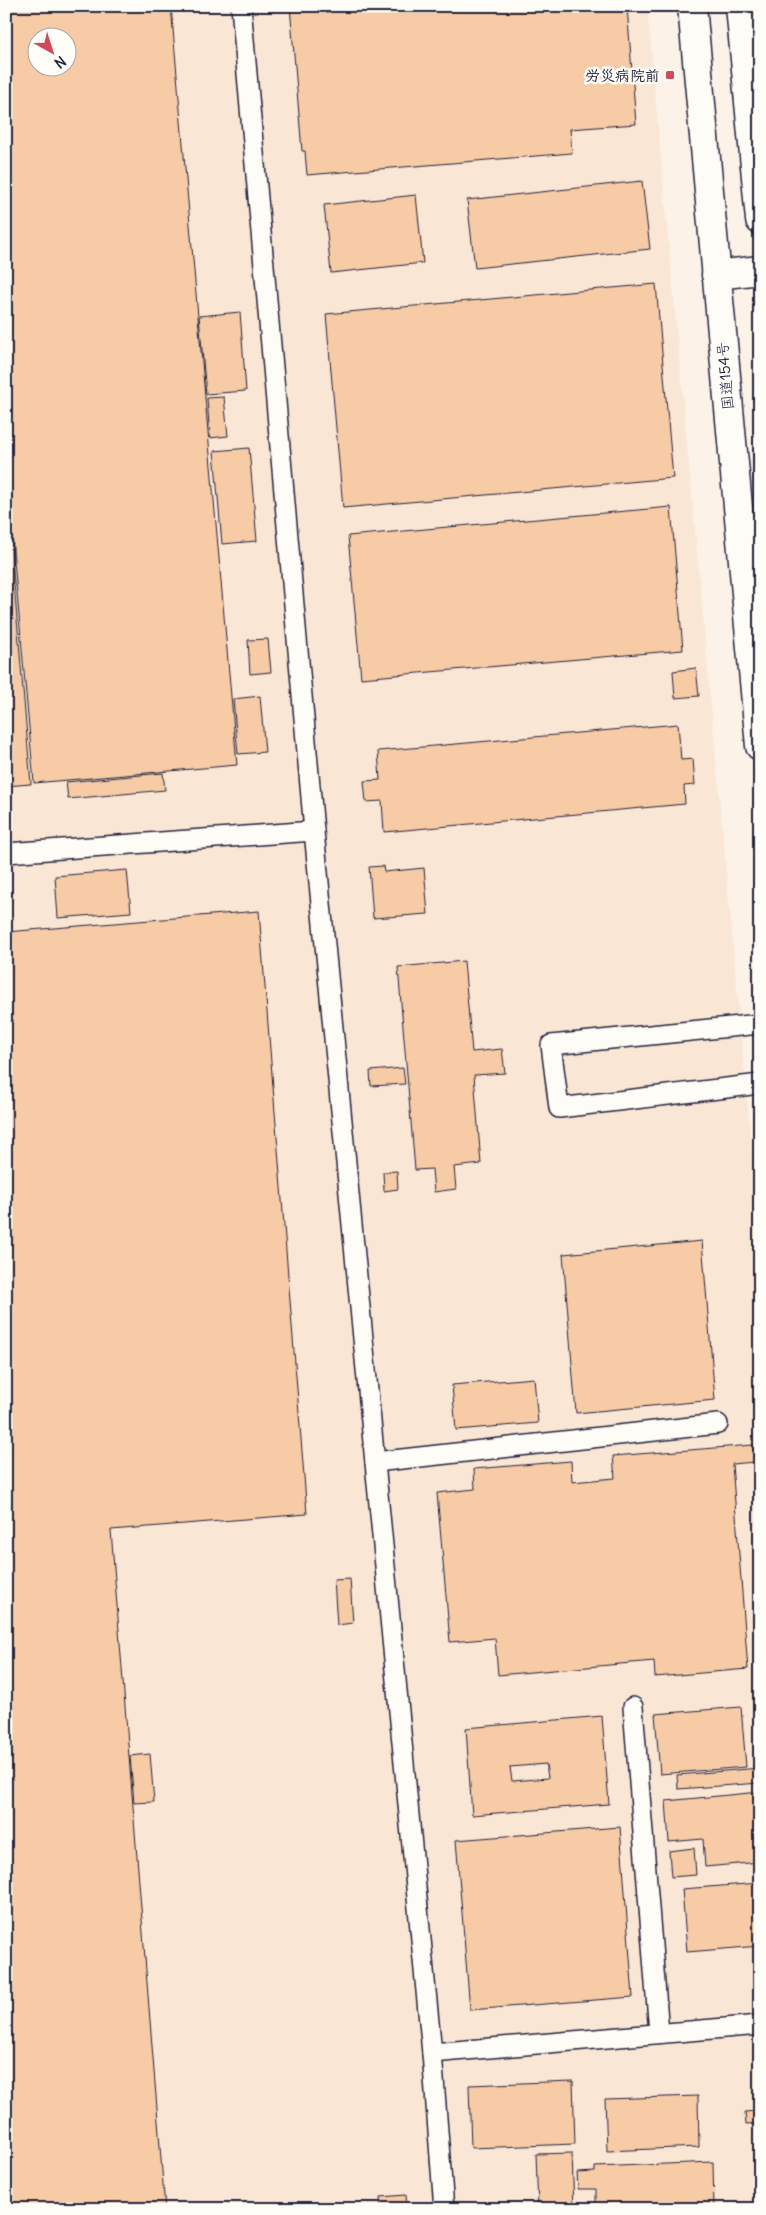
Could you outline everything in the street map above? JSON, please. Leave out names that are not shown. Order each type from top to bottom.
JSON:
[{"type":"main road","name":"国道154号","points":[[692,6],[760,746]]},
{"type":"main road","points":[[740,6],[760,220]]},
{"type":"main road","points":[[716,275],[760,270]]},
{"type":"lane","points":[[241,6],[314,831],[432,2053],[444,2209]]},
{"type":"lane","points":[[6,853],[314,831]]},
{"type":"lane","points":[[760,1024],[551,1045],[559,1108],[760,1084]]},
{"type":"lane","points":[[375,1462],[718,1424]]},
{"type":"lane","points":[[632,1707],[660,2033]]},
{"type":"lane","points":[[432,2053],[760,2024]]},
{"type":"shaded area","points":[[6,6],[647,6],[760,1241],[760,2209],[6,2209]]},
{"type":"building","points":[[6,6],[171,6],[237,765],[34,783],[6,471]]},
{"type":"building","points":[[290,6],[627,6],[636,124],[570,129],[572,153],[307,175],[305,151],[302,151]]},
{"type":"building","points":[[642,181],[650,249],[475,268],[467,200]]},
{"type":"building","points":[[416,195],[423,263],[331,273],[324,205]]},
{"type":"building","points":[[656,284],[673,478],[343,508],[326,314]]},
{"type":"building","points":[[240,312],[246,391],[206,394],[199,316]]},
{"type":"building","points":[[224,397],[228,436],[210,438],[207,398]]},
{"type":"building","points":[[249,448],[257,541],[222,544],[214,451]]},
{"type":"building","points":[[671,507],[683,650],[361,678],[348,536]]},
{"type":"building","points":[[11,548],[31,784],[6,786],[6,549]]},
{"type":"building","points":[[268,639],[271,672],[250,674],[248,640]]},
{"type":"building","points":[[696,668],[699,696],[675,698],[673,671]]},
{"type":"building","points":[[260,696],[265,752],[238,754],[233,699]]},
{"type":"building","points":[[678,724],[681,760],[693,759],[695,785],[684,786],[685,804],[384,832],[382,801],[366,802],[364,781],[380,780],[378,751]]},
{"type":"building","points":[[163,773],[165,790],[68,799],[66,782]]},
{"type":"building","points":[[383,866],[384,872],[424,868],[428,914],[373,918],[369,867]]},
{"type":"building","points":[[127,870],[131,912],[58,918],[55,876]]},
{"type":"building","points":[[259,911],[307,1514],[111,1530],[165,2209],[6,2209],[6,932]]},
{"type":"building","points":[[464,961],[472,1052],[502,1049],[505,1073],[474,1075],[481,1164],[454,1167],[456,1189],[434,1192],[432,1169],[415,1170],[398,967]]},
{"type":"building","points":[[403,1068],[405,1084],[371,1086],[370,1071]]},
{"type":"building","points":[[397,1171],[398,1189],[384,1191],[383,1172]]},
{"type":"building","points":[[702,1241],[715,1400],[576,1413],[563,1254]]},
{"type":"building","points":[[534,1378],[538,1423],[456,1430],[452,1385]]},
{"type":"building","points":[[753,1445],[755,1462],[732,1464],[748,1669],[655,1677],[654,1661],[498,1675],[495,1638],[450,1642],[437,1493],[475,1489],[474,1469],[571,1461],[572,1482],[615,1478],[613,1456]]},
{"type":"building","points":[[350,1579],[353,1623],[337,1625],[334,1580]]},
{"type":"building","points":[[741,1707],[746,1767],[660,1774],[655,1714]]},
{"type":"building","points":[[602,1716],[609,1804],[472,1815],[466,1728]],"holes":[[[546,1764],[548,1778],[512,1781],[510,1767]]]},
{"type":"building","points":[[150,1754],[154,1802],[134,1803],[130,1756]]},
{"type":"building","points":[[760,1768],[760,1783],[678,1789],[677,1775]]},
{"type":"building","points":[[760,1792],[760,1862],[705,1867],[703,1839],[669,1842],[666,1801]]},
{"type":"building","points":[[620,1827],[633,1997],[470,2010],[456,1840]]},
{"type":"building","points":[[694,1848],[696,1875],[671,1877],[669,1851]]},
{"type":"building","points":[[760,1883],[760,1946],[687,1952],[682,1889]]},
{"type":"building","points":[[573,2081],[575,2144],[471,2148],[469,2085]]},
{"type":"building","points":[[698,2096],[699,2147],[607,2151],[605,2099]]},
{"type":"building","points":[[757,2111],[758,2124],[746,2125],[745,2112]]},
{"type":"building","points":[[572,2153],[574,2209],[538,2209],[536,2154]]},
{"type":"building","points":[[713,2162],[714,2209],[596,2209],[596,2189],[578,2189],[577,2173],[595,2172],[595,2167]]},
{"type":"building","points":[[406,2195],[407,2209],[381,2209],[380,2197]]},
{"type":"place","name":"労災病院前","points":[[670,75]]}]
